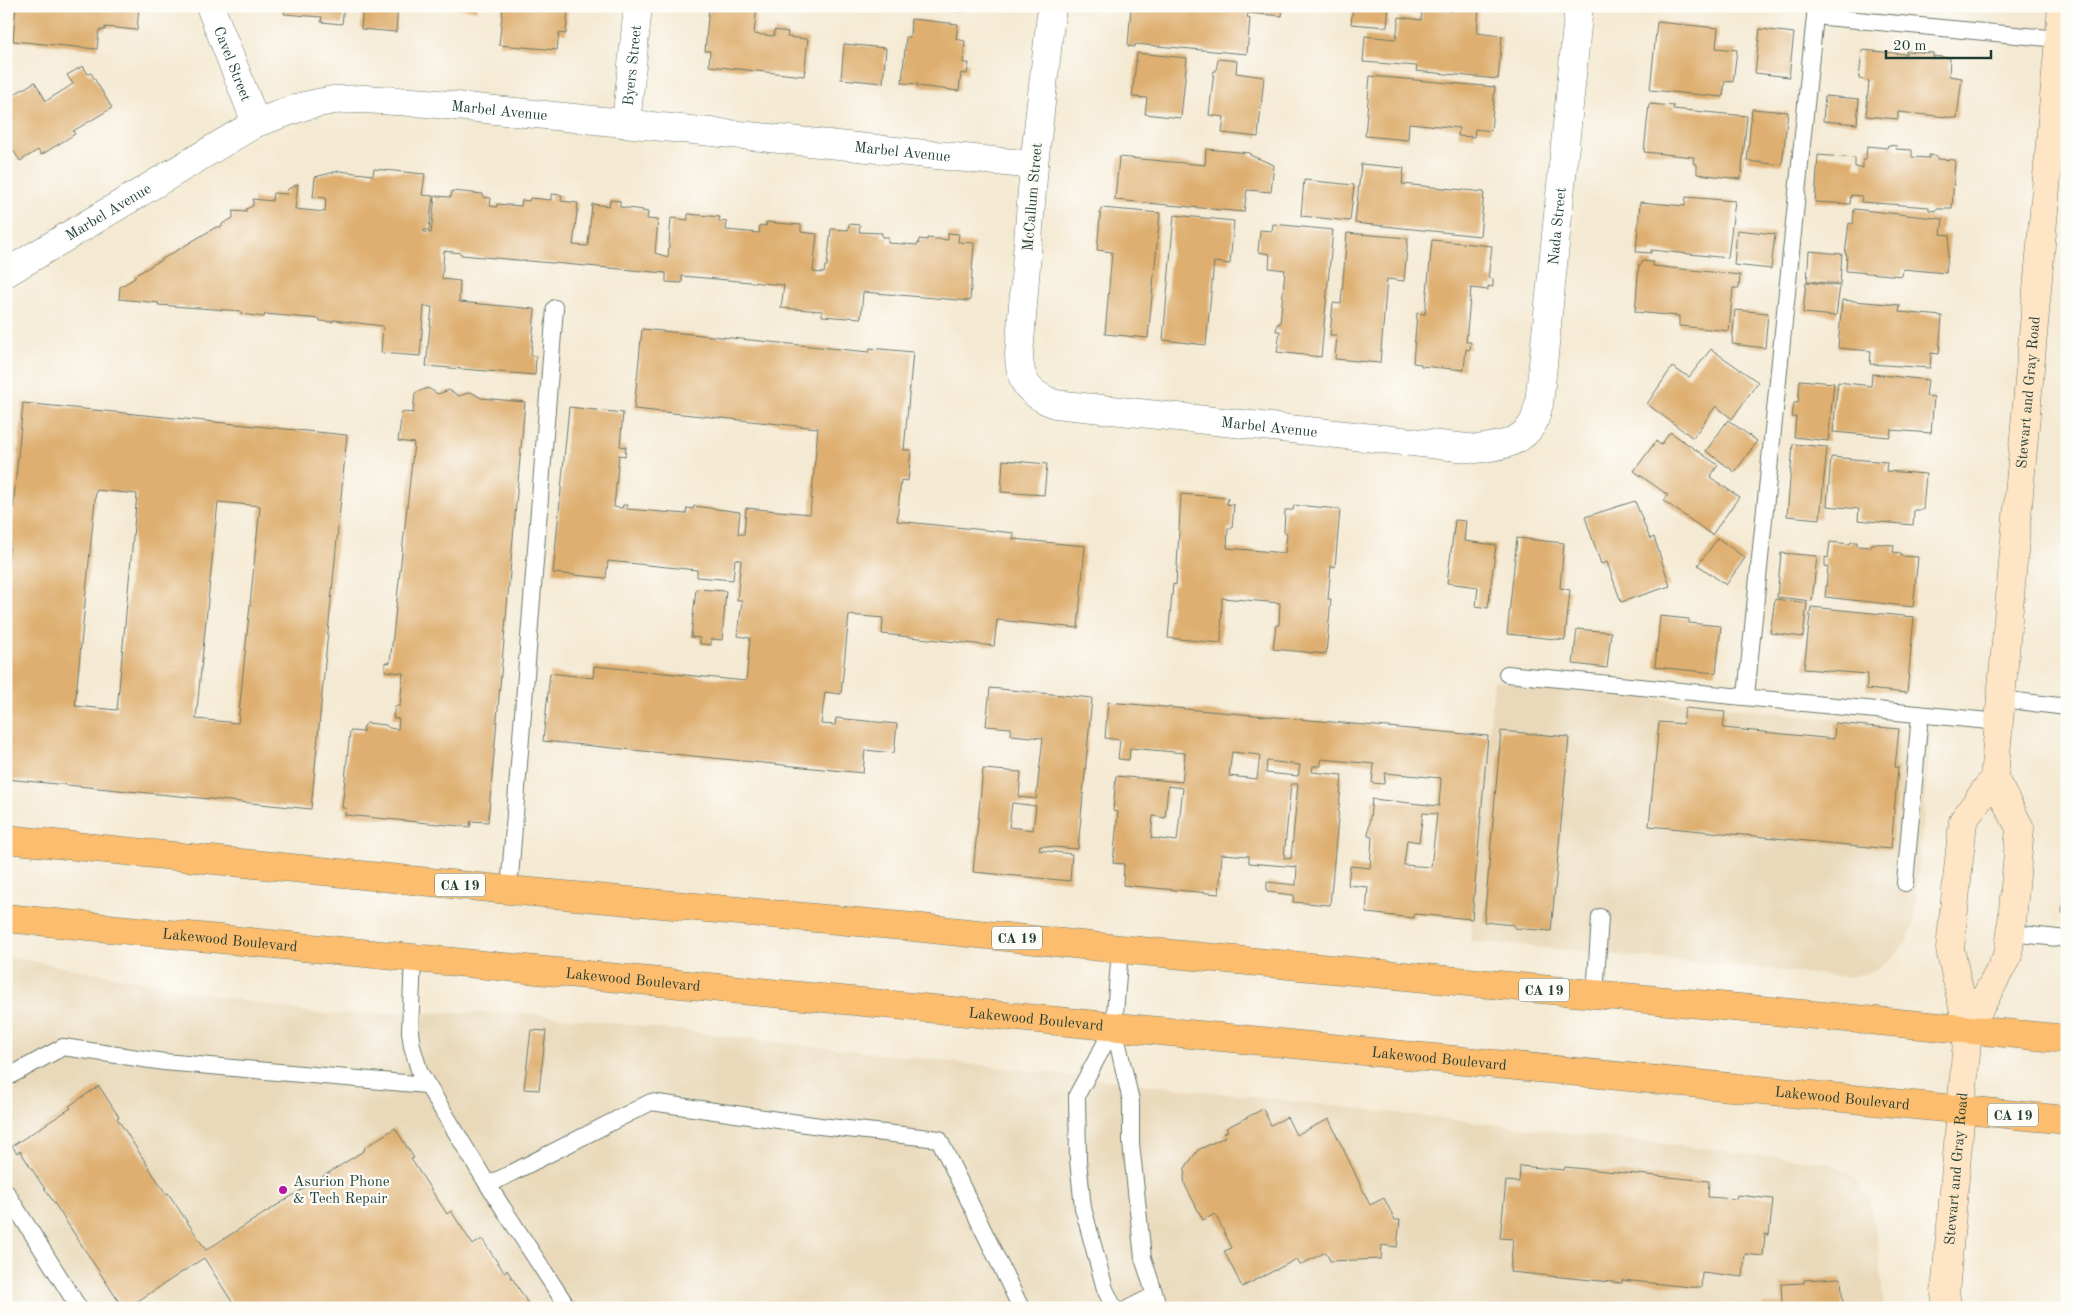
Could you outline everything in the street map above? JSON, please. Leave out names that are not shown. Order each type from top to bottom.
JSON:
[{"type":"main road","name":"Stewart and Gray Road","points":[[1948,1308],[1945,1293],[1968,1030],[1950,949],[1963,820],[1994,778],[2062,6]]},
{"type":"main road","name":"Stewart and Gray Road","points":[[1968,1030],[2008,955],[2011,933],[2020,828],[1994,778]]},
{"type":"main road","name":"CA 19","points":[[6,839],[509,890],[913,927],[1120,949],[2067,1039]]},
{"type":"main road","name":"Lakewood Boulevard","points":[[6,918],[2067,1120]]},
{"type":"street","name":"Cavel Street","points":[[210,6],[256,123]]},
{"type":"street","name":"Byers Street","points":[[626,124],[638,6]]},
{"type":"street","name":"McCallum Street","points":[[1027,386],[1020,372],[1018,355],[1034,165],[1052,6]]},
{"type":"street","name":"Nada Street","points":[[1518,439],[1533,423],[1539,404],[1579,6]]},
{"type":"street","name":"Marbel Avenue","points":[[6,273],[256,123],[304,106],[333,100],[364,99],[427,102],[1034,165]]},
{"type":"street","name":"Marbel Avenue","points":[[1027,386],[1040,398],[1055,404],[1477,449],[1500,446],[1518,439]]},
{"type":"lane","points":[[1746,696],[1816,11],[2059,38]]},
{"type":"lane","points":[[509,890],[555,308]]},
{"type":"lane","points":[[1507,674],[1920,714],[2067,707]]},
{"type":"lane","points":[[1905,883],[1920,714]]},
{"type":"lane","points":[[1595,995],[1600,917]]},
{"type":"lane","points":[[2011,933],[2067,938]]},
{"type":"lane","points":[[1120,949],[1114,1026],[1131,1101],[1131,1143],[1143,1258],[1157,1301],[1129,1308]]},
{"type":"lane","points":[[413,958],[410,1017],[412,1046],[420,1073],[488,1185],[568,1308]]},
{"type":"lane","points":[[1114,1026],[1077,1095],[1078,1160],[1083,1208],[1105,1289],[1114,1308]]},
{"type":"lane","points":[[6,1078],[63,1047],[164,1062],[427,1085]]},
{"type":"lane","points":[[488,1185],[650,1102],[820,1126],[939,1139],[1021,1308]]},
{"type":"lane","points":[[6,1192],[79,1308]]},
{"type":"shaded area","points":[[1494,681],[1931,730],[1914,921],[1907,942],[1891,959],[1871,972],[1848,977],[1470,941]]},
{"type":"shaded area","points":[[6,956],[316,1014],[518,1012],[1830,1163],[1853,1176],[1869,1198],[1878,1243],[1884,1308],[6,1308]]},
{"type":"building","points":[[16,6],[139,6],[137,30],[105,27],[105,30],[99,30],[97,49],[13,41]]},
{"type":"building","points":[[285,6],[344,6],[342,24],[321,22],[322,17],[284,14]]},
{"type":"building","points":[[363,6],[398,6],[396,32],[361,29]]},
{"type":"building","points":[[447,6],[478,6],[477,11]]},
{"type":"building","points":[[503,6],[568,6],[566,34],[559,33],[557,50],[499,45]]},
{"type":"building","points":[[709,6],[757,6],[754,34],[774,36],[774,30],[788,32],[787,37],[808,39],[804,76],[709,66],[710,51],[705,51]]},
{"type":"building","points":[[924,6],[962,6],[961,12]]},
{"type":"building","points":[[1131,6],[1283,6],[1282,16],[1248,13],[1247,17],[1250,18],[1247,54],[1135,44],[1135,47],[1128,46]]},
{"type":"building","points":[[1353,6],[1389,6],[1387,27],[1351,24]]},
{"type":"building","points":[[1454,6],[1479,6],[1477,33],[1502,36],[1498,79],[1416,71],[1417,66],[1363,62],[1365,36],[1396,39],[1399,17],[1421,20],[1422,9],[1453,11]]},
{"type":"building","points":[[911,19],[958,24],[956,39],[965,41],[963,63],[969,63],[967,74],[961,73],[959,91],[902,83],[906,37],[910,37]]},
{"type":"building","points":[[1657,22],[1718,28],[1716,48],[1737,50],[1733,82],[1725,81],[1723,97],[1650,90]]},
{"type":"building","points":[[1760,29],[1794,33],[1789,77],[1755,73]]},
{"type":"building","points":[[844,44],[886,48],[883,83],[841,79]]},
{"type":"building","points":[[1862,50],[1906,54],[1906,51],[1933,53],[1933,56],[1950,58],[1949,76],[1962,78],[1957,118],[1898,112],[1898,119],[1866,116],[1869,81],[1859,79]]},
{"type":"building","points":[[1137,53],[1187,58],[1181,118],[1145,114],[1147,98],[1132,97]]},
{"type":"building","points":[[1218,59],[1237,61],[1236,73],[1264,77],[1258,137],[1222,133],[1224,117],[1209,115],[1214,71],[1216,71]]},
{"type":"building","points":[[83,66],[88,74],[91,73],[112,108],[73,131],[75,134],[41,155],[38,150],[20,161],[6,139],[6,99],[35,82],[46,101],[73,84],[67,75]]},
{"type":"building","points":[[1370,76],[1495,87],[1491,131],[1475,129],[1474,137],[1458,136],[1459,128],[1409,123],[1408,140],[1365,136]]},
{"type":"building","points":[[1825,96],[1859,99],[1857,124],[1823,121]]},
{"type":"building","points":[[1649,104],[1674,106],[1673,109],[1747,116],[1741,179],[1697,174],[1697,164],[1693,163],[1694,157],[1644,152]]},
{"type":"building","points":[[1752,109],[1788,112],[1782,165],[1747,161]]},
{"type":"building","points":[[1888,145],[1897,146],[1896,149],[1912,150],[1912,157],[1929,158],[1929,155],[1937,156],[1937,159],[1955,160],[1952,209],[1936,209],[1936,211],[1929,210],[1929,207],[1861,202],[1862,196],[1851,195],[1850,204],[1815,202],[1818,155],[1855,158],[1855,167],[1863,168],[1863,160],[1866,160],[1867,146],[1887,148]]},
{"type":"building","points":[[1206,149],[1250,153],[1250,155],[1274,165],[1271,192],[1247,190],[1244,212],[1115,200],[1119,157],[1205,165]]},
{"type":"building","points":[[1361,164],[1404,168],[1402,184],[1484,192],[1480,236],[1355,223]]},
{"type":"building","points":[[374,169],[425,174],[422,195],[433,196],[429,230],[424,230],[424,232],[431,233],[435,196],[451,197],[452,191],[483,194],[483,197],[491,198],[490,206],[497,207],[497,204],[521,206],[522,200],[529,201],[530,198],[551,200],[551,194],[562,195],[561,201],[578,203],[573,245],[588,246],[592,204],[609,206],[610,200],[620,201],[620,207],[643,210],[648,212],[647,219],[658,220],[655,253],[668,257],[671,218],[688,220],[688,214],[720,217],[719,221],[727,222],[726,230],[759,233],[760,225],[766,226],[766,222],[801,225],[801,232],[817,234],[813,272],[824,273],[825,266],[827,266],[831,229],[848,230],[849,224],[860,225],[859,232],[882,233],[882,237],[888,237],[888,243],[918,245],[919,239],[948,240],[948,233],[959,234],[958,242],[974,243],[970,301],[863,292],[861,318],[822,316],[822,311],[781,308],[784,285],[682,276],[682,283],[666,282],[666,273],[461,255],[461,253],[444,251],[442,279],[460,281],[459,302],[535,309],[531,356],[536,356],[535,375],[426,366],[432,307],[424,306],[420,356],[381,353],[383,326],[265,314],[264,317],[241,314],[241,311],[158,305],[159,303],[119,299],[120,287],[135,278],[134,276],[216,227],[222,227],[222,224],[233,218],[233,211],[246,212],[246,209],[253,206],[253,199],[272,201],[273,193],[287,194],[288,189],[298,184],[295,209],[325,212],[326,198],[313,197],[315,177],[339,171],[373,175]]},
{"type":"building","points":[[1304,180],[1354,185],[1350,221],[1301,216]]},
{"type":"building","points":[[1686,197],[1735,201],[1728,258],[1651,250],[1651,253],[1636,252],[1640,202],[1685,206]]},
{"type":"building","points":[[1101,208],[1160,213],[1148,338],[1105,334],[1112,252],[1097,250]]},
{"type":"building","points":[[1854,209],[1943,219],[1941,234],[1950,235],[1946,273],[1903,269],[1902,276],[1846,271],[1847,254],[1845,254],[1849,223],[1853,224]]},
{"type":"building","points":[[1174,215],[1234,221],[1230,264],[1214,262],[1206,345],[1163,340]]},
{"type":"building","points":[[1273,224],[1333,230],[1321,357],[1277,352],[1280,331],[1276,331],[1277,324],[1280,324],[1285,270],[1269,268],[1270,254],[1258,252],[1260,230],[1272,231]]},
{"type":"building","points":[[1737,230],[1775,234],[1771,269],[1734,265]]},
{"type":"building","points":[[1347,233],[1408,238],[1404,281],[1387,279],[1380,363],[1335,359],[1337,335],[1330,335],[1333,303],[1341,304]]},
{"type":"building","points":[[1432,240],[1492,246],[1488,278],[1493,279],[1493,287],[1488,286],[1488,290],[1471,288],[1466,342],[1471,342],[1470,350],[1466,349],[1464,370],[1421,366],[1421,364],[1413,363],[1417,313],[1425,314]]},
{"type":"building","points":[[1809,251],[1842,254],[1840,284],[1807,281]]},
{"type":"building","points":[[1642,261],[1653,262],[1653,266],[1740,275],[1739,288],[1733,288],[1729,331],[1679,326],[1679,316],[1635,312],[1639,264],[1641,265]]},
{"type":"building","points":[[1806,282],[1840,286],[1836,316],[1803,313]]},
{"type":"building","points":[[1842,300],[1900,305],[1899,312],[1942,316],[1939,354],[1931,353],[1930,368],[1870,364],[1871,351],[1838,348]]},
{"type":"building","points":[[1735,310],[1768,313],[1765,348],[1732,344]]},
{"type":"building","points":[[642,329],[869,352],[870,348],[913,352],[904,450],[911,450],[908,481],[901,480],[897,521],[1014,533],[1013,539],[1085,546],[1078,628],[997,620],[994,646],[882,634],[883,618],[849,615],[841,694],[825,692],[821,724],[835,725],[836,718],[897,724],[894,753],[865,750],[863,773],[543,741],[550,673],[593,678],[594,666],[746,681],[750,638],[738,636],[742,600],[737,600],[741,560],[735,559],[733,580],[697,577],[697,570],[608,561],[606,578],[553,573],[569,407],[623,413],[620,446],[626,447],[625,456],[619,455],[614,507],[622,508],[623,505],[627,505],[627,509],[686,514],[687,508],[693,509],[694,506],[740,512],[738,534],[744,534],[746,508],[810,514],[818,428],[634,409]]},
{"type":"building","points":[[1711,349],[1758,382],[1732,419],[1716,406],[1693,438],[1647,404],[1672,367],[1689,377]]},
{"type":"building","points":[[1872,374],[1928,380],[1926,396],[1934,397],[1931,433],[1891,430],[1890,437],[1833,432],[1838,382],[1871,386]]},
{"type":"building","points":[[1800,380],[1834,383],[1828,441],[1794,437],[1796,417],[1792,417],[1794,403],[1798,403]]},
{"type":"building","points":[[428,388],[438,394],[449,390],[459,396],[471,392],[481,398],[525,402],[488,822],[471,821],[470,827],[345,815],[346,808],[342,808],[350,731],[363,732],[364,726],[367,723],[386,725],[389,728],[398,729],[399,719],[393,718],[395,706],[400,706],[403,673],[385,671],[385,662],[390,663],[414,443],[398,441],[402,412],[413,413],[415,393]]},
{"type":"building","points":[[23,403],[347,435],[311,809],[6,779],[6,584]],"holes":[[[96,490],[137,494],[117,710],[75,706]],[[218,502],[260,506],[238,723],[196,719]]]},
{"type":"building","points":[[1728,420],[1757,441],[1735,472],[1706,451]]},
{"type":"building","points":[[1670,432],[1718,465],[1710,477],[1739,497],[1712,535],[1664,501],[1668,495],[1634,471],[1656,441],[1661,445]]},
{"type":"building","points":[[1793,444],[1827,447],[1820,519],[1787,516]]},
{"type":"building","points":[[1831,457],[1887,462],[1886,471],[1926,474],[1923,510],[1914,510],[1913,525],[1858,520],[1859,509],[1827,506]]},
{"type":"building","points":[[1003,460],[1047,464],[1044,495],[1001,492]]},
{"type":"building","points":[[1181,494],[1228,498],[1227,504],[1234,505],[1232,528],[1228,528],[1227,548],[1285,553],[1287,533],[1284,532],[1285,510],[1293,510],[1294,505],[1340,509],[1335,567],[1331,566],[1328,599],[1331,599],[1326,654],[1273,649],[1276,625],[1279,625],[1280,603],[1222,598],[1221,643],[1168,638],[1173,584],[1176,585]]},
{"type":"building","points":[[1635,501],[1650,539],[1654,537],[1670,586],[1621,602],[1607,562],[1601,564],[1585,517]]},
{"type":"building","points":[[1455,520],[1466,521],[1464,541],[1496,545],[1488,608],[1476,606],[1478,587],[1447,583]]},
{"type":"building","points":[[1517,538],[1564,543],[1560,588],[1570,590],[1565,640],[1507,634]]},
{"type":"building","points":[[1718,538],[1745,558],[1726,585],[1698,565]]},
{"type":"building","points":[[1830,542],[1850,544],[1851,542],[1857,542],[1857,546],[1871,547],[1872,543],[1894,545],[1893,552],[1901,553],[1901,556],[1918,557],[1913,607],[1825,597],[1828,567],[1825,566],[1825,557],[1828,558]]},
{"type":"building","points":[[1781,553],[1817,556],[1812,601],[1777,597]]},
{"type":"building","points":[[696,589],[726,591],[722,640],[711,639],[711,645],[700,644],[700,638],[691,637]]},
{"type":"building","points":[[1775,599],[1807,603],[1803,637],[1770,633]]},
{"type":"building","points":[[1811,607],[1914,617],[1907,693],[1866,689],[1868,674],[1804,669]]},
{"type":"building","points":[[1660,616],[1689,619],[1689,623],[1721,626],[1716,673],[1655,667]]},
{"type":"building","points":[[1577,629],[1611,632],[1607,668],[1573,664]]},
{"type":"building","points":[[990,688],[1092,698],[1078,849],[1040,846],[1039,850],[1072,854],[1070,881],[973,872],[983,769],[1021,772],[1019,797],[1036,799],[1043,738],[1011,735],[1011,728],[986,726]],"holes":[[[1012,803],[1036,806],[1033,830],[1009,827]]]},
{"type":"building","points":[[1108,702],[1488,736],[1472,919],[1414,914],[1414,918],[1366,913],[1368,887],[1348,885],[1350,866],[1370,868],[1372,837],[1368,836],[1372,799],[1439,806],[1441,778],[1385,773],[1384,784],[1372,783],[1374,764],[1321,759],[1321,766],[1313,766],[1312,772],[1342,775],[1330,905],[1293,902],[1294,895],[1267,892],[1267,882],[1296,885],[1297,867],[1249,863],[1249,856],[1222,854],[1219,894],[1123,885],[1124,864],[1113,863],[1118,812],[1113,811],[1116,776],[1182,782],[1185,753],[1130,748],[1129,760],[1118,759],[1120,740],[1105,738]],"holes":[[[1232,752],[1260,755],[1257,779],[1229,776]],[[1267,761],[1300,765],[1298,776],[1266,773]],[[1291,784],[1298,784],[1291,859],[1284,858]],[[1168,786],[1183,788],[1177,841],[1151,838],[1153,816],[1165,818]],[[1423,813],[1437,814],[1431,867],[1404,865],[1407,840],[1419,842]]]},
{"type":"building","points":[[1685,708],[1725,712],[1723,728],[1834,739],[1835,723],[1899,729],[1895,767],[1898,767],[1891,849],[1649,826],[1659,722],[1683,724]]},
{"type":"building","points":[[1501,731],[1569,737],[1551,931],[1514,928],[1514,925],[1484,922]]},
{"type":"building","points":[[2065,879],[2067,879],[2067,913],[2062,913]]},
{"type":"building","points":[[531,1030],[546,1031],[539,1090],[524,1089]]},
{"type":"building","points":[[99,1086],[119,1117],[117,1118],[166,1194],[168,1193],[206,1250],[365,1150],[364,1148],[395,1128],[414,1158],[411,1159],[447,1214],[451,1211],[473,1245],[482,1239],[504,1272],[507,1270],[531,1308],[236,1308],[204,1258],[127,1308],[123,1308],[20,1151],[17,1153],[12,1146],[71,1108],[69,1106]]},
{"type":"building","points":[[1263,1109],[1271,1125],[1287,1117],[1296,1135],[1329,1119],[1370,1205],[1384,1198],[1395,1220],[1400,1220],[1397,1247],[1382,1245],[1381,1259],[1330,1261],[1326,1252],[1300,1265],[1297,1259],[1242,1287],[1224,1251],[1232,1248],[1215,1214],[1203,1220],[1185,1185],[1185,1168],[1198,1150],[1225,1137],[1224,1133],[1228,1131],[1226,1128]]},
{"type":"building","points":[[1520,1166],[1564,1170],[1565,1167],[1709,1181],[1708,1197],[1736,1199],[1737,1195],[1773,1199],[1769,1235],[1765,1234],[1763,1256],[1745,1254],[1743,1277],[1702,1272],[1701,1288],[1622,1280],[1622,1283],[1510,1272],[1513,1239],[1500,1238],[1506,1181],[1519,1182]]},
{"type":"building","points":[[1841,1278],[1843,1308],[1762,1308],[1762,1305],[1782,1303],[1781,1284],[1804,1283],[1804,1280]]},
{"type":"place","name":"Asurion Phone & Tech Repair","points":[[283,1190]]}]
